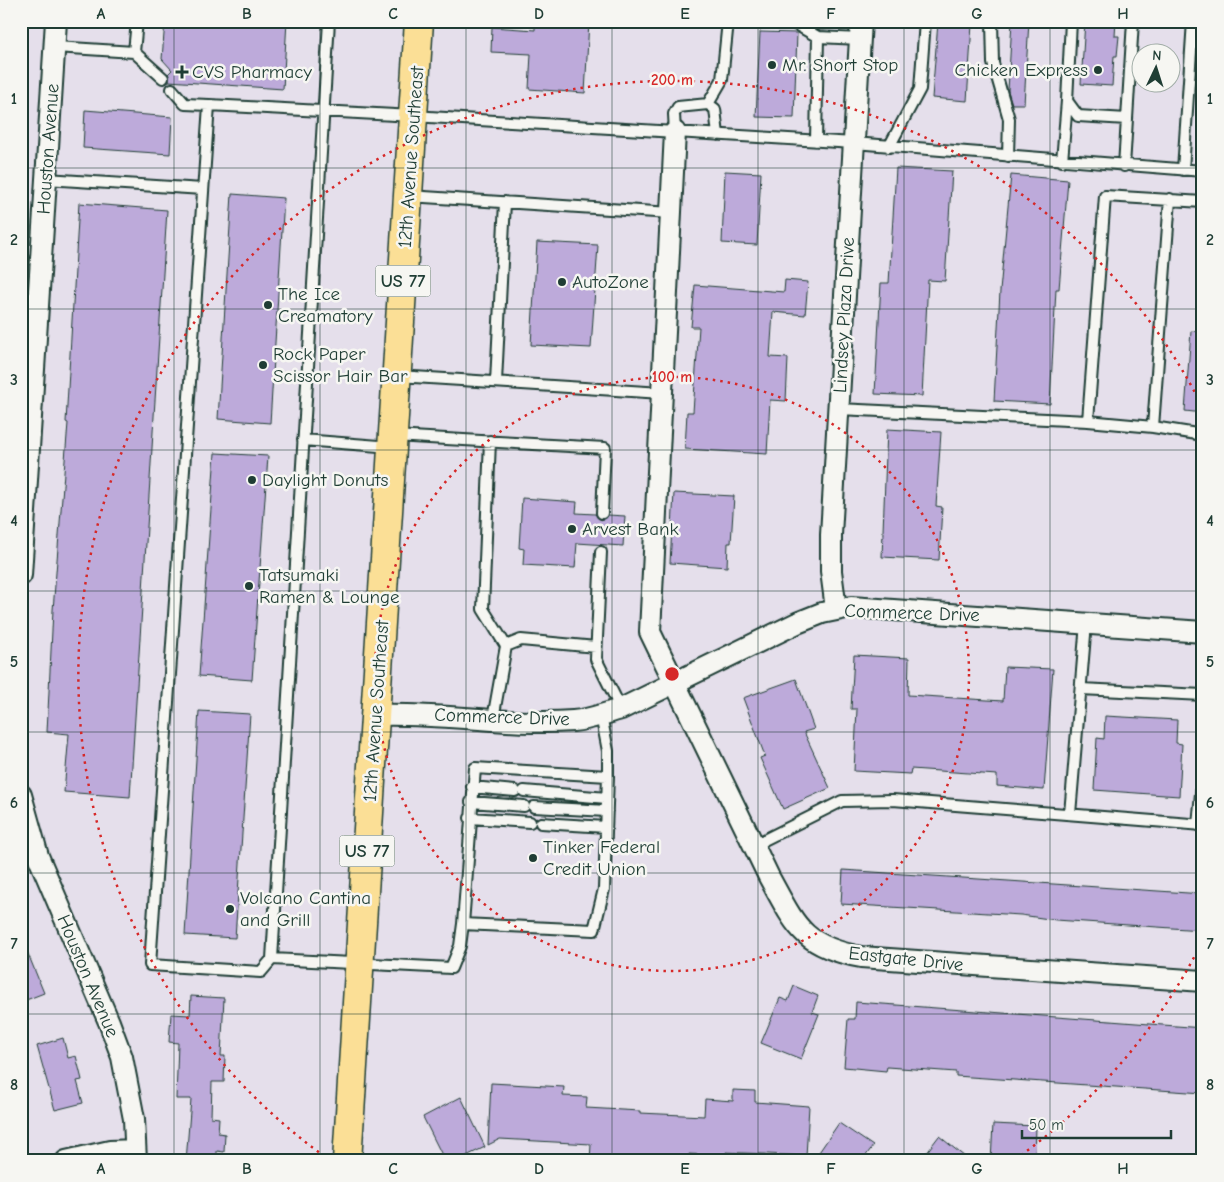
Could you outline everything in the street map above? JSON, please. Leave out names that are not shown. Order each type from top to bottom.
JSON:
[{"type":"main road","name":"12th Avenue Southeast","points":[[347,1161],[419,21]]},
{"type":"street","name":"Houston Avenue","points":[[22,564],[31,274],[46,179],[56,21]]},
{"type":"street","name":"Lindsey Plaza Drive","points":[[836,609],[831,571],[860,30]]},
{"type":"street","points":[[675,132],[650,632],[676,684]]},
{"type":"street","name":"Commerce Drive","points":[[376,715],[414,713],[493,719],[574,721],[621,709],[676,684],[797,623],[836,609],[851,607],[887,608],[1203,632]]},
{"type":"street","name":"Eastgate Drive","points":[[676,684],[788,911],[815,942],[830,950],[861,957],[1203,981]]},
{"type":"street","name":"Houston Avenue","points":[[21,796],[38,856],[110,1022],[122,1057],[134,1119],[136,1155]]},
{"type":"street","points":[[66,1161],[110,1151],[136,1155]]},
{"type":"lane","points":[[134,52],[137,21]]},
{"type":"lane","points":[[209,105],[150,965],[261,972],[272,959],[329,21]]},
{"type":"lane","points":[[708,104],[722,80],[728,21]]},
{"type":"lane","points":[[790,21],[818,37],[860,30]]},
{"type":"lane","points":[[889,146],[920,89],[925,21]]},
{"type":"lane","points":[[992,21],[993,63],[1009,119],[1008,156]]},
{"type":"lane","points":[[1062,161],[1071,21]]},
{"type":"lane","points":[[1124,166],[1133,21]]},
{"type":"lane","points":[[1183,170],[1193,21]]},
{"type":"lane","points":[[816,141],[818,37]]},
{"type":"lane","points":[[55,47],[134,52],[163,78]]},
{"type":"lane","points":[[172,89],[185,104],[854,143],[1203,171]]},
{"type":"lane","points":[[1067,102],[1078,116],[1127,118]]},
{"type":"lane","points":[[675,132],[674,114],[678,107],[708,104],[715,109],[718,135]]},
{"type":"lane","points":[[46,179],[203,189]]},
{"type":"lane","points":[[408,196],[671,213]]},
{"type":"lane","points":[[1088,421],[1105,196],[1203,202]]},
{"type":"lane","points":[[1153,427],[1170,200]]},
{"type":"lane","points":[[496,382],[505,202]]},
{"type":"lane","points":[[397,376],[662,393]]},
{"type":"lane","points":[[839,409],[1088,421],[1203,434]]},
{"type":"lane","points":[[303,440],[490,441],[605,448],[602,513]]},
{"type":"lane","points":[[490,441],[483,609],[506,646],[493,719]]},
{"type":"lane","points":[[600,552],[596,659],[621,709]]},
{"type":"lane","points":[[1070,814],[1086,623]]},
{"type":"lane","points":[[506,646],[521,640],[596,647]]},
{"type":"lane","points":[[1080,689],[1203,695]]},
{"type":"lane","points":[[463,924],[594,930],[604,889],[608,798],[608,751],[600,715]]},
{"type":"lane","points":[[272,959],[451,968],[460,946],[463,924],[475,768],[608,776]]},
{"type":"lane","points":[[754,845],[842,801],[893,800],[1200,825],[1203,772]]},
{"type":"lane","points":[[472,788],[608,798]]},
{"type":"lane","points":[[471,802],[607,811]]},
{"type":"lane","points":[[470,818],[606,827]]},
{"type":"building","name":"CVS Pharmacy","points":[[165,21],[287,21],[283,89],[169,81],[168,74],[172,70],[162,59]]},
{"type":"building","points":[[535,21],[589,21],[585,93],[529,89],[531,54],[491,52],[492,27],[535,30]]},
{"type":"building","points":[[1012,21],[1029,21],[1024,104],[1012,104],[1008,91]]},
{"type":"building","name":"Chicken Express","points":[[1085,21],[1116,21],[1115,36],[1119,36],[1117,56],[1114,56],[1112,86],[1081,84]]},
{"type":"building","points":[[938,22],[972,24],[967,101],[932,98]]},
{"type":"building","points":[[760,32],[797,33],[794,118],[756,117]]},
{"type":"building","points":[[85,110],[172,117],[170,154],[83,148]]},
{"type":"building","points":[[896,168],[952,171],[945,281],[928,280],[922,396],[875,394],[881,283],[889,283]]},
{"type":"building","points":[[725,171],[761,173],[757,245],[722,243]]},
{"type":"building","points":[[1011,175],[1068,180],[1059,289],[1056,289],[1050,404],[994,401],[1000,291]]},
{"type":"building","points":[[232,194],[284,198],[270,423],[218,419]]},
{"type":"building","points":[[79,203],[167,210],[130,797],[64,792],[69,734],[47,732],[53,610],[68,423],[66,422]]},
{"type":"building","points":[[537,242],[598,245],[591,348],[531,345]]},
{"type":"building","points":[[785,280],[808,282],[805,315],[773,312],[770,357],[788,358],[786,401],[770,400],[767,454],[685,449],[687,412],[693,412],[699,327],[691,327],[695,285],[784,292]]},
{"type":"building","points":[[1191,331],[1203,332],[1203,413],[1185,411]]},
{"type":"building","points":[[887,429],[941,432],[936,506],[942,507],[939,560],[882,557]]},
{"type":"building","points":[[215,453],[268,456],[252,680],[199,676]]},
{"type":"building","points":[[674,493],[734,496],[731,543],[728,543],[727,567],[670,563]]},
{"type":"building","name":"Arvest Bank","points":[[522,498],[577,502],[576,513],[595,514],[601,520],[608,515],[625,516],[623,546],[577,543],[575,568],[523,565],[524,549],[519,548]]},
{"type":"building","points":[[854,655],[909,658],[908,695],[1003,701],[1005,667],[1053,669],[1044,790],[997,786],[997,775],[911,769],[910,774],[854,771],[857,709],[851,709]]},
{"type":"building","points":[[796,679],[814,729],[804,732],[830,788],[783,809],[760,758],[765,756],[743,698]]},
{"type":"building","points":[[199,711],[250,714],[235,938],[185,935]]},
{"type":"building","points":[[1105,716],[1177,720],[1176,743],[1182,744],[1179,796],[1094,790],[1097,738],[1104,739]]},
{"type":"building","points":[[843,870],[1203,894],[1201,930],[1056,920],[1021,915],[841,904]]},
{"type":"building","points":[[21,940],[44,993],[21,1002]]},
{"type":"building","points":[[794,986],[818,996],[812,1012],[819,1014],[801,1059],[761,1043],[780,998],[788,1001]]},
{"type":"building","points":[[191,996],[224,998],[221,1056],[225,1056],[224,1082],[212,1082],[211,1117],[219,1118],[218,1133],[225,1134],[224,1152],[217,1151],[217,1161],[186,1161],[191,1099],[176,1099],[178,1043],[169,1042],[171,1014],[190,1015]]},
{"type":"building","points":[[856,1002],[1203,1028],[1203,1093],[956,1076],[956,1072],[887,1067],[886,1071],[844,1067],[848,1019],[855,1019]]},
{"type":"building","points":[[63,1038],[68,1058],[76,1056],[82,1080],[77,1081],[83,1103],[55,1110],[37,1046]]},
{"type":"building","points":[[491,1083],[564,1087],[563,1096],[587,1097],[586,1108],[704,1116],[705,1099],[733,1101],[733,1090],[755,1091],[755,1102],[809,1106],[806,1156],[726,1152],[726,1156],[689,1154],[689,1161],[590,1161],[591,1144],[500,1139],[488,1145]]},
{"type":"building","points":[[461,1097],[485,1147],[456,1161],[445,1161],[423,1117]]},
{"type":"building","points":[[839,1123],[873,1146],[862,1161],[813,1161]]},
{"type":"building","points":[[993,1124],[1036,1126],[1035,1161],[991,1161]]},
{"type":"building","points":[[939,1136],[970,1161],[920,1161]]},
{"type":"place","name":"Mr. Short Stop","points":[[772,65]]},
{"type":"place","name":"Chicken Express","points":[[1098,70]]},
{"type":"place","name":"CVS Pharmacy","points":[[182,72]]},
{"type":"place","name":"AutoZone","points":[[562,282]]},
{"type":"place","name":"The Ice Creamatory","points":[[268,305]]},
{"type":"place","name":"Rock Paper Scissor Hair Bar","points":[[263,365]]},
{"type":"place","name":"Daylight Donuts","points":[[252,480]]},
{"type":"place","name":"Arvest Bank","points":[[572,529]]},
{"type":"place","name":"Tatsumaki Ramen & Lounge","points":[[249,586]]},
{"type":"place","name":"Tinker Federal Credit Union","points":[[533,858]]},
{"type":"place","name":"Volcano Cantina and Grill","points":[[230,909]]}]
